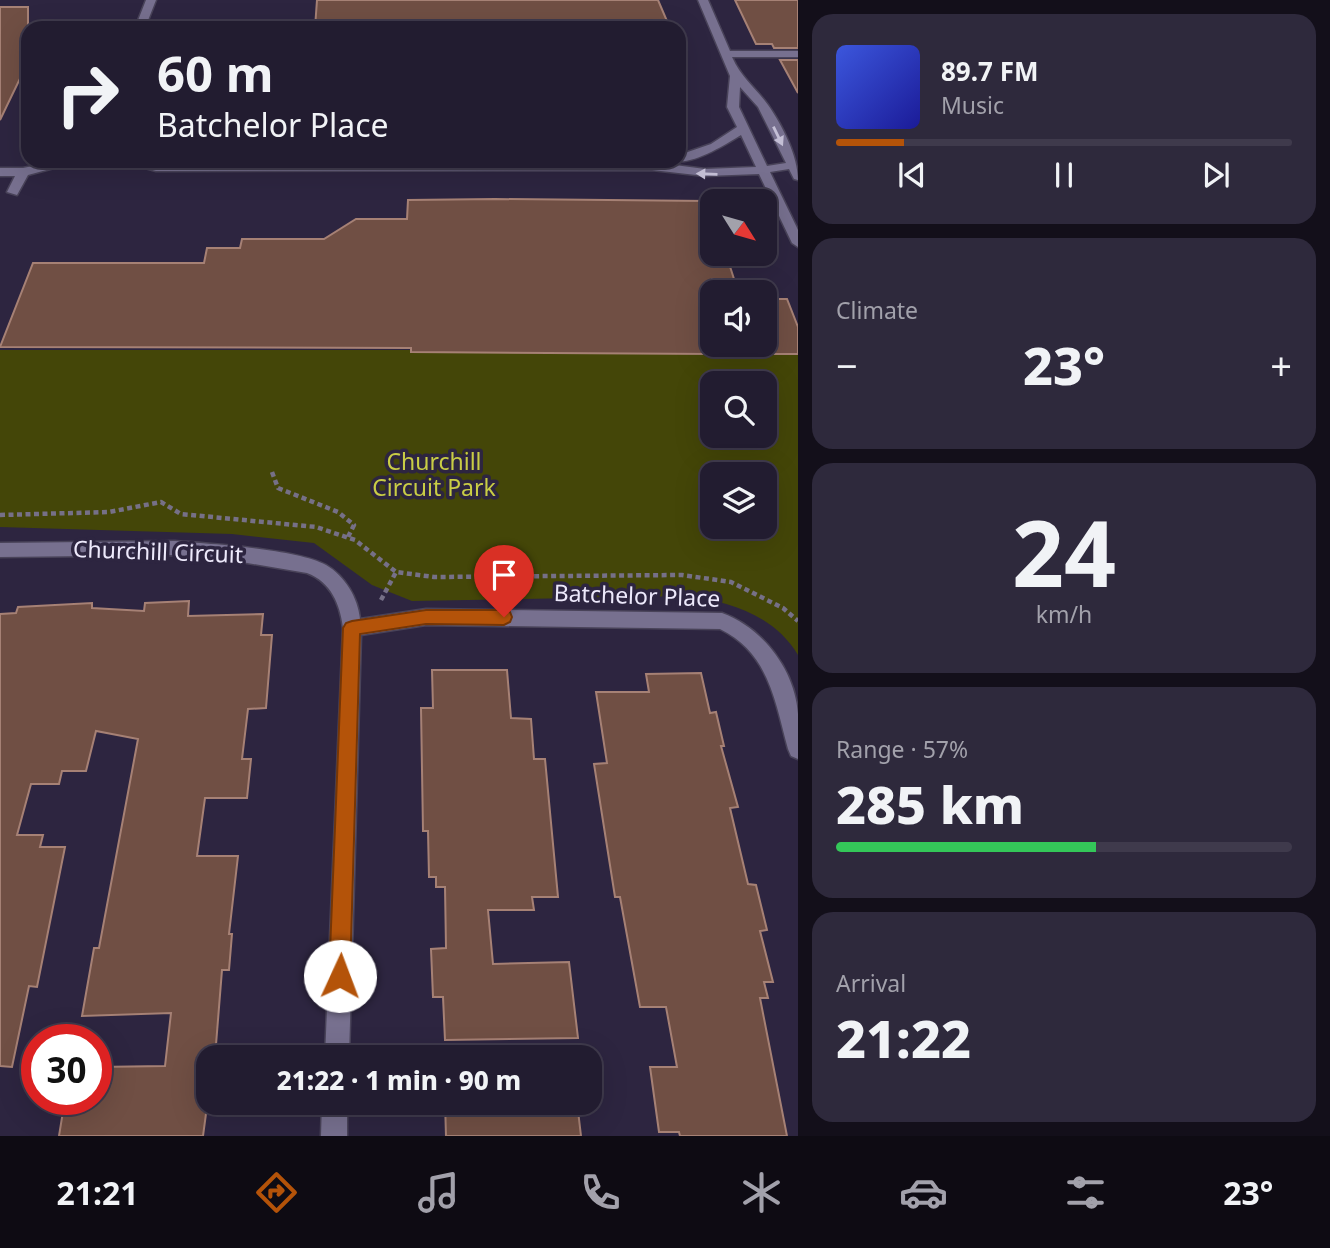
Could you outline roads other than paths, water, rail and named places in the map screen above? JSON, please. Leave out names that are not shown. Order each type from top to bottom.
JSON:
[{"type":"street","points":[[143,21],[151,0]]},
{"type":"street","points":[[663,168],[690,173],[729,174],[795,171],[763,106],[735,76],[703,0]]},
{"type":"street","points":[[727,54],[798,54]]},
{"type":"street","points":[[735,76],[733,107],[798,243]]},
{"type":"street","points":[[686,156],[715,146],[742,129]]},
{"type":"street","points":[[0,172],[23,172],[42,168]]},
{"type":"street","points":[[13,192],[23,172]]},
{"type":"street","name":"Churchill Circuit","points":[[0,550],[176,548],[230,553],[308,566],[321,571],[342,591],[350,610],[352,628],[337,1045]]},
{"type":"street","name":"Batchelor Place","points":[[352,628],[426,617],[722,621],[746,632],[764,650],[778,680],[798,749]]},
{"type":"street","points":[[334,1136],[335,1115]]},
{"type":"park label","name":"Churchill Circuit Park","points":[[434,475]]}]
